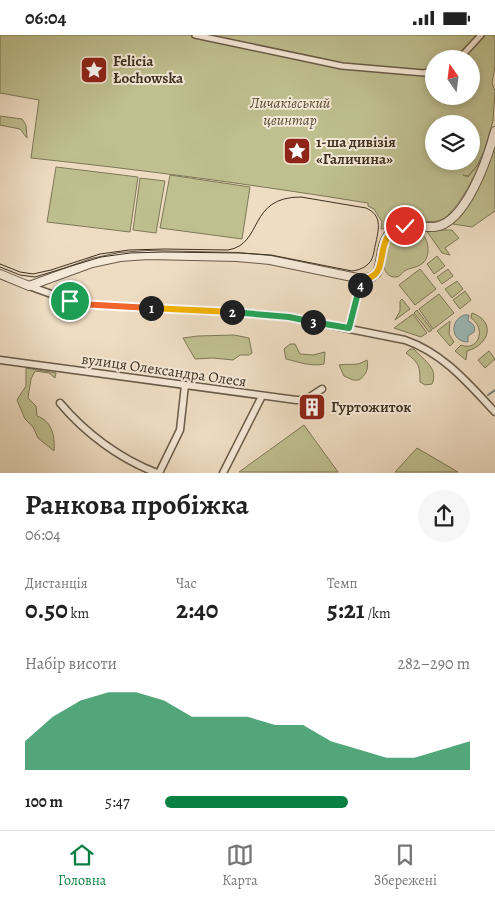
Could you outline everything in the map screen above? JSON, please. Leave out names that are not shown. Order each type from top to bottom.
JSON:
[{"type":"street","points":[[195,35],[342,66],[425,73]]},
{"type":"street","points":[[467,50],[481,35]]},
{"type":"street","points":[[29,286],[92,263],[120,257],[148,255],[270,260],[362,279],[369,278],[375,275],[378,270],[386,239],[391,232],[405,226],[441,226],[450,221],[458,212],[474,188],[490,151],[495,131]]},
{"type":"street","points":[[0,274],[79,304],[289,317],[379,334],[420,345],[435,354],[458,373],[495,411]]},
{"type":"street","points":[[349,328],[362,279]]},
{"type":"street","name":"вулиця Олександра Олеся","points":[[0,360],[305,401],[322,389]]},
{"type":"street","points":[[60,403],[68,413],[106,447],[129,461],[158,473],[180,430],[185,385]]},
{"type":"street","points":[[223,473],[262,396]]},
{"type":"green space","name":"Личаківський цвинтар","points":[[0,35],[495,35],[495,66],[492,83],[495,91],[493,121],[480,160],[480,115],[425,115],[425,170],[474,170],[477,170],[464,195],[451,212],[438,221],[404,221],[381,229],[382,222],[374,209],[368,206],[368,203],[200,178],[31,158],[39,100],[0,93]]},
{"type":"green space","points":[[0,116],[22,119],[26,125],[27,138],[20,129],[0,125]]},
{"type":"green space","points":[[495,147],[495,211],[472,227],[453,224],[476,192]]},
{"type":"green space","points":[[56,167],[138,177],[130,232],[47,222]]},
{"type":"green space","points":[[170,175],[250,187],[242,239],[160,228]]},
{"type":"green space","points":[[140,178],[165,181],[156,233],[133,230]]},
{"type":"green space","points":[[403,228],[414,229],[423,234],[427,243],[428,253],[424,262],[420,265],[405,271],[400,276],[391,276],[385,268],[385,249],[390,236]]},
{"type":"green space","points":[[426,230],[452,230],[459,238],[445,248],[450,255],[442,253]]},
{"type":"green space","points":[[437,256],[445,266],[434,274],[427,264]]},
{"type":"green space","points":[[420,269],[436,289],[415,305],[399,285]]},
{"type":"green space","points":[[448,269],[453,276],[442,284],[437,277]]},
{"type":"green space","points":[[457,281],[463,289],[452,298],[445,289]]},
{"type":"green space","points":[[465,291],[471,300],[460,309],[453,300]]},
{"type":"green space","points":[[439,294],[454,313],[433,329],[419,309]]},
{"type":"green space","points":[[402,299],[410,309],[395,320],[400,311],[400,301]]},
{"type":"green space","points":[[417,310],[432,330],[429,332],[414,313]]},
{"type":"green space","points":[[472,313],[484,321],[487,332],[481,343],[467,351],[466,360],[455,351],[461,345],[472,345],[478,338],[479,328],[471,318]]},
{"type":"green space","points":[[413,314],[427,333],[421,337],[394,328]]},
{"type":"green space","points":[[450,321],[449,334],[454,342],[450,346],[437,331]]},
{"type":"green space","points":[[234,335],[249,338],[252,353],[240,355],[233,360],[195,359],[183,338],[198,336]]},
{"type":"green space","points":[[290,344],[295,344],[300,354],[313,355],[325,352],[324,364],[310,365],[286,359],[284,349]]},
{"type":"green space","points":[[410,349],[414,349],[432,369],[434,378],[432,384],[425,385],[420,382],[418,365],[406,353]]},
{"type":"green space","points":[[489,351],[495,359],[485,368],[478,360]]},
{"type":"green space","points":[[367,360],[368,366],[366,371],[359,380],[353,380],[344,376],[339,365],[356,364]]},
{"type":"green space","points":[[26,368],[56,373],[55,378],[49,373],[35,371],[31,379],[28,398],[36,406],[37,416],[49,425],[54,440],[54,451],[38,438],[33,427],[25,419],[17,400],[26,386]]},
{"type":"green space","points":[[304,425],[338,472],[239,472]]},
{"type":"green space","points":[[417,448],[458,472],[395,472]]},
{"type":"water","points":[[464,315],[469,315],[468,321],[475,328],[474,332],[468,336],[468,342],[458,339],[454,331],[456,322]]},
{"type":"waterway","points":[[488,395],[495,390]]},
{"type":"tram line","points":[[0,264],[20,272],[33,274],[100,254],[129,250],[228,250],[239,246],[247,239],[264,212],[272,204],[284,199],[301,197],[366,208],[375,214],[378,222],[377,237],[371,260],[364,267],[352,271],[271,255],[164,252],[130,253],[101,257],[35,277],[20,275],[0,267]]},
{"type":"place","name":"Felicia Łochowska","points":[[94,70]]},
{"type":"place","name":"1-ша дивізія «Галичина»","points":[[297,151]]},
{"type":"place","name":"Гуртожиток","points":[[312,407]]},
{"type":"route","points":[[70,301],[79,304],[289,317],[349,328],[362,279],[375,275],[378,270],[387,236],[397,228],[405,226]]}]
